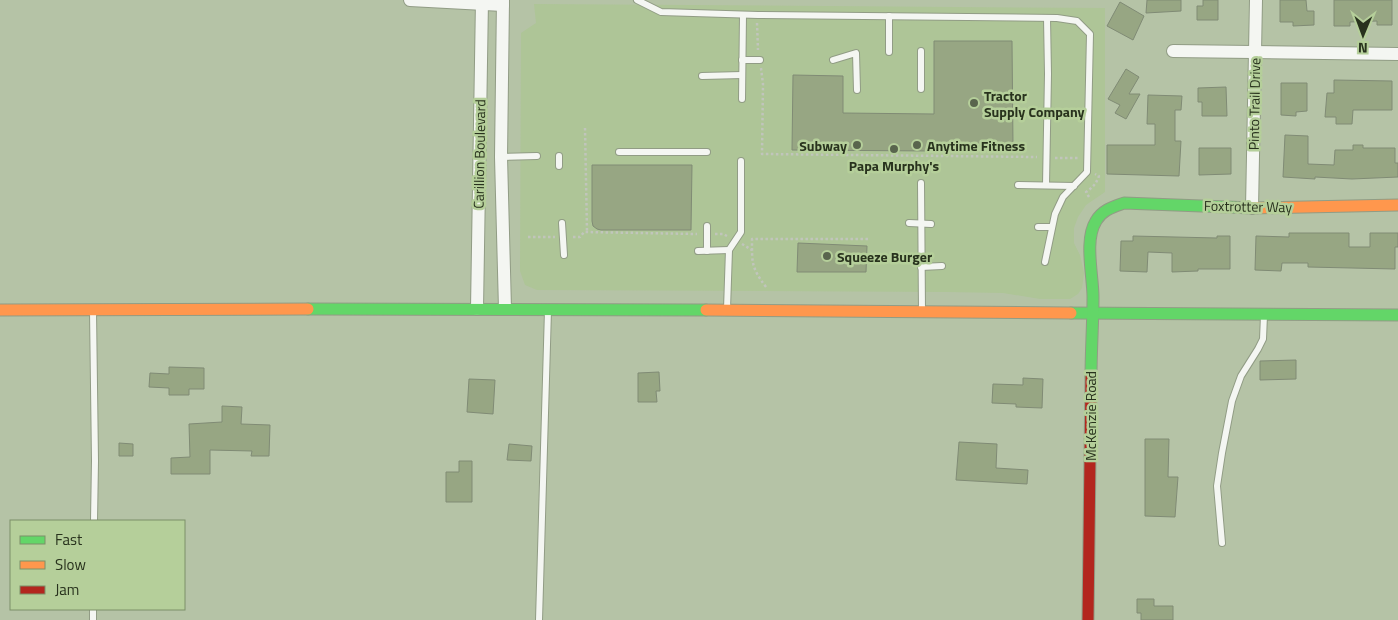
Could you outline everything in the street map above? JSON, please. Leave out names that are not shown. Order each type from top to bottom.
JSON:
[{"type":"main road","name":"Foxtrotter Way","points":[[1100,214],[1107,209],[1124,203],[1252,208],[1398,205]]},
{"type":"main road","name":"McKenzie Road","points":[[1088,620],[1093,226],[1100,214]]},
{"type":"main road","points":[[0,310],[548,309],[1398,315]]},
{"type":"street","points":[[410,0],[503,2]]},
{"type":"street","name":"Pinto Trail Drive","points":[[1252,208],[1256,0]]},
{"type":"street","name":"Carillion Boulevard","points":[[477,309],[482,2]]},
{"type":"street","name":"Carillion Boulevard","points":[[503,2],[501,157],[505,309]]},
{"type":"street","points":[[1173,51],[1398,54]]},
{"type":"lane","points":[[637,0],[661,12],[743,15],[1057,18],[1077,21],[1090,34],[1087,172],[1063,197],[1055,214],[1045,262]]},
{"type":"lane","points":[[742,99],[743,15]]},
{"type":"lane","points":[[889,16],[889,52]]},
{"type":"lane","points":[[1046,185],[1047,18]]},
{"type":"lane","points":[[920,51],[921,89]]},
{"type":"lane","points":[[832,60],[856,53],[857,90]]},
{"type":"lane","points":[[742,60],[760,60]]},
{"type":"lane","points":[[702,76],[742,75]]},
{"type":"lane","points":[[619,152],[708,152]]},
{"type":"lane","points":[[501,157],[537,156]]},
{"type":"lane","points":[[559,156],[559,166]]},
{"type":"lane","points":[[726,311],[729,250],[740,232],[741,162]]},
{"type":"lane","points":[[741,180],[750,180]]},
{"type":"lane","points":[[920,183],[922,312]]},
{"type":"lane","points":[[1018,185],[1074,186]]},
{"type":"lane","points":[[741,218],[750,219]]},
{"type":"lane","points":[[909,223],[930,224]]},
{"type":"lane","points":[[562,224],[564,255]]},
{"type":"lane","points":[[707,226],[707,251]]},
{"type":"lane","points":[[1038,227],[1052,227]]},
{"type":"lane","points":[[698,251],[729,250]]},
{"type":"lane","points":[[921,267],[942,266]]},
{"type":"lane","points":[[93,309],[94,520]]},
{"type":"lane","points":[[539,620],[548,309]]},
{"type":"lane","points":[[1222,543],[1217,486],[1222,453],[1232,401],[1241,376],[1262,339],[1264,314]]},
{"type":"path","points":[[758,15],[757,45],[763,84],[762,154],[1079,158],[1079,166],[1098,176],[1094,186],[1086,192],[1089,197]]},
{"type":"path","points":[[585,128],[587,232]]},
{"type":"path","points":[[528,237],[580,237],[584,232],[723,234],[752,250]]},
{"type":"path","points":[[766,287],[755,272],[752,263],[752,239],[870,239]]},
{"type":"shaded area","points":[[534,4],[1105,8],[1105,192],[1086,205],[1078,217],[1074,228],[1074,243],[1080,255],[1084,273],[1082,288],[1078,294],[1070,299],[1040,299],[1003,293],[537,290],[525,285],[520,271],[521,33],[536,23]]},
{"type":"building","points":[[1147,0],[1181,0],[1181,11],[1146,13]]},
{"type":"building","points":[[1203,0],[1218,0],[1218,20],[1197,20],[1197,6],[1203,6]]},
{"type":"building","points":[[1280,0],[1306,0],[1307,11],[1314,11],[1314,25],[1293,26],[1293,22],[1280,22]]},
{"type":"building","points":[[1334,0],[1392,0],[1392,25],[1377,25],[1377,21],[1350,22],[1350,26],[1334,26]]},
{"type":"building","points":[[1120,2],[1144,16],[1133,40],[1107,26]]},
{"type":"building","points":[[934,41],[1012,41],[1013,146],[933,146],[933,151],[792,150],[793,75],[843,76],[843,113],[934,114]]},
{"type":"building","points":[[1126,69],[1139,77],[1129,94],[1140,94],[1126,119],[1115,113],[1120,105],[1108,99]]},
{"type":"building","points":[[1334,80],[1392,81],[1392,110],[1353,110],[1352,124],[1336,124],[1336,117],[1325,117],[1327,93],[1334,93]]},
{"type":"building","points":[[1281,83],[1307,83],[1307,111],[1296,112],[1296,116],[1281,115]]},
{"type":"building","points":[[1226,87],[1227,116],[1202,116],[1202,102],[1198,102],[1198,88]]},
{"type":"building","points":[[1148,95],[1182,96],[1181,110],[1175,110],[1175,141],[1181,141],[1179,176],[1107,174],[1107,145],[1155,145],[1155,124],[1147,124]]},
{"type":"building","points":[[1285,135],[1308,136],[1308,164],[1334,165],[1335,150],[1353,150],[1353,145],[1363,145],[1363,148],[1395,148],[1395,163],[1398,163],[1398,177],[1352,179],[1315,177],[1315,179],[1283,177]]},
{"type":"building","points":[[1199,148],[1231,148],[1231,174],[1199,175]]},
{"type":"building","points":[[592,165],[692,165],[691,230],[597,229],[593,226],[592,221]]},
{"type":"building","points":[[1289,233],[1349,233],[1349,247],[1370,247],[1370,233],[1398,233],[1398,247],[1395,247],[1395,269],[1308,267],[1308,263],[1282,263],[1281,271],[1255,270],[1256,236],[1289,237]]},
{"type":"building","points":[[1133,236],[1217,238],[1217,236],[1230,236],[1230,269],[1198,269],[1198,271],[1172,272],[1172,253],[1148,252],[1147,272],[1120,271],[1121,241],[1133,241]]},
{"type":"building","points":[[798,243],[867,246],[866,272],[797,272]]},
{"type":"building","points":[[1296,360],[1296,379],[1260,380],[1260,361]]},
{"type":"building","points":[[169,367],[204,368],[204,389],[189,389],[189,395],[169,395],[169,388],[149,387],[150,373],[169,374]]},
{"type":"building","points":[[659,372],[660,391],[656,391],[657,402],[638,402],[638,373]]},
{"type":"building","points":[[1023,378],[1043,379],[1042,408],[1016,407],[1016,404],[992,403],[993,384],[1023,385]]},
{"type":"building","points":[[469,379],[495,380],[493,414],[467,412]]},
{"type":"building","points":[[222,406],[242,407],[241,424],[270,425],[269,456],[251,456],[252,451],[210,450],[210,474],[171,474],[171,458],[190,457],[189,424],[222,422]]},
{"type":"building","points":[[1145,439],[1169,439],[1168,477],[1178,477],[1175,517],[1145,516]]},
{"type":"building","points":[[959,442],[997,444],[996,468],[1028,470],[1027,484],[956,480]]},
{"type":"building","points":[[119,443],[133,444],[133,456],[119,456]]},
{"type":"building","points":[[509,444],[532,446],[531,461],[507,460]]},
{"type":"building","points":[[459,461],[472,461],[472,502],[446,502],[446,472],[459,472]]},
{"type":"building","points":[[1137,599],[1154,599],[1154,606],[1173,606],[1173,620],[1141,620],[1141,613],[1137,613]]},
{"type":"traffic: fast","points":[[1091,377],[1093,297],[1090,238],[1092,229],[1101,214],[1124,203],[1253,208]]},
{"type":"traffic: fast","points":[[308,309],[706,310]]},
{"type":"traffic: fast","points":[[1071,313],[1398,315]]},
{"type":"traffic: slow","points":[[1253,208],[1398,205]]},
{"type":"traffic: slow","points":[[0,310],[308,309]]},
{"type":"traffic: slow","points":[[706,310],[1071,313]]},
{"type":"traffic: jam","points":[[1088,620],[1091,377]]},
{"type":"place","name":"Tractor Supply Company","points":[[974,103]]},
{"type":"place","name":"Subway","points":[[857,145]]},
{"type":"place","name":"Anytime Fitness","points":[[917,145]]},
{"type":"place","name":"Papa Murphy's","points":[[894,149]]},
{"type":"place","name":"Squeeze Burger","points":[[827,256]]}]
